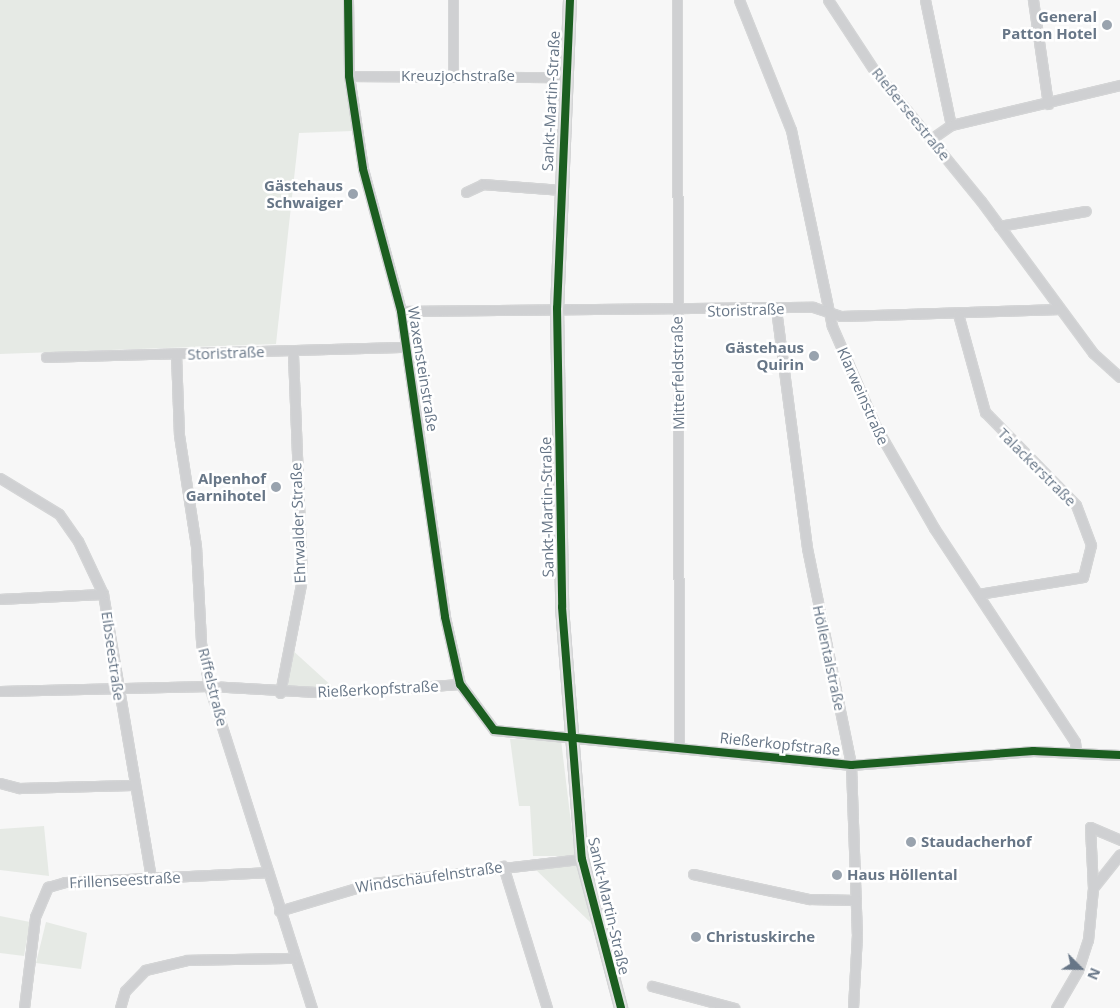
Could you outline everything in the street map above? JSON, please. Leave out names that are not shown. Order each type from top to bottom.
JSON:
[{"type":"main road","name":"Sankt-Martin-Straße","points":[[570,0],[557,308],[570,737],[582,859],[620,1008]]},
{"type":"street","name":"Waxensteinstraße","points":[[348,0],[349,76],[363,169],[401,310],[445,617],[460,684]]},
{"type":"street","points":[[453,0],[453,75]]},
{"type":"street","name":"Mitterfeldstraße","points":[[677,0],[679,747]]},
{"type":"street","name":"Klarweinstraße","points":[[739,0],[791,130],[827,312],[894,463],[1075,742],[1076,752]]},
{"type":"street","name":"Rießerseestraße","points":[[828,0],[874,70],[931,138],[1093,353],[1120,377]]},
{"type":"street","points":[[925,0],[952,125]]},
{"type":"street","points":[[1033,0],[1048,104]]},
{"type":"street","name":"Kreuzjochstraße","points":[[349,76],[566,77]]},
{"type":"street","points":[[931,138],[952,125],[1048,104],[1120,85]]},
{"type":"street","name":"Sankt-Martin-Straße","points":[[466,192],[483,184],[561,190]]},
{"type":"street","points":[[999,226],[1086,211]]},
{"type":"street","name":"Storistraße","points":[[401,310],[557,308],[677,312],[813,307],[841,316],[958,314],[1060,309]]},
{"type":"street","name":"Höllentalstraße","points":[[776,309],[811,567],[851,765],[856,900],[852,1008]]},
{"type":"street","name":"Talackerstraße","points":[[958,314],[985,412],[1076,505],[1091,545],[1083,577],[978,594]]},
{"type":"street","name":"Storistraße","points":[[46,357],[293,352],[405,347]]},
{"type":"street","name":"Ehrwalder Straße","points":[[280,693],[302,579],[293,352]]},
{"type":"street","name":"Riffelstraße","points":[[176,354],[179,435],[196,546],[201,643],[209,686],[294,958],[312,1008]]},
{"type":"street","name":"Eibseestraße","points":[[0,478],[58,514],[78,541],[103,594],[132,785],[151,877]]},
{"type":"street","points":[[0,599],[103,594]]},
{"type":"street","name":"Rießerkopfstraße","points":[[0,692],[209,686],[280,693],[460,684],[494,730],[851,765],[1076,752],[1120,755]]},
{"type":"street","points":[[0,783],[19,788],[132,785]]},
{"type":"street","points":[[1056,1008],[1078,970],[1088,940],[1093,888],[1090,827],[1120,840]]},
{"type":"street","points":[[1093,888],[1120,854]]},
{"type":"street","name":"Windschäufelnstraße","points":[[279,910],[373,883],[503,866],[582,859]]},
{"type":"street","points":[[503,866],[547,1008]]},
{"type":"street","name":"Frillenseestraße","points":[[24,1008],[35,917],[48,887],[65,882],[268,872]]},
{"type":"street","points":[[693,874],[809,899],[856,900]]},
{"type":"street","points":[[120,1008],[125,991],[145,970],[187,960],[294,958]]},
{"type":"street","points":[[652,986],[734,1008]]},
{"type":"shaded area","points":[[0,0],[344,0],[344,80],[353,131],[299,133],[276,344],[0,354]]},
{"type":"shaded area","points":[[290,648],[335,689],[281,691]]},
{"type":"shaded area","points":[[510,739],[561,740],[575,856],[533,856],[530,806],[519,806]]},
{"type":"shaded area","points":[[44,826],[49,876],[0,870],[0,829]]},
{"type":"shaded area","points":[[577,863],[591,923],[534,868]]},
{"type":"shaded area","points":[[0,916],[30,922],[24,956],[0,953]]},
{"type":"shaded area","points":[[46,922],[87,933],[81,969],[36,963]]},
{"type":"cycle path","points":[[348,0],[349,76],[363,169],[401,311],[445,617],[460,684],[494,730],[851,765],[1033,751],[1120,755]]},
{"type":"cycle path","points":[[570,0],[557,308],[562,607],[582,859],[621,1008]]},
{"type":"place","name":"General Patton Hotel","points":[[1107,25]]},
{"type":"place","name":"Gästehaus Schwaiger","points":[[353,194]]},
{"type":"place","name":"Gästehaus Quirin","points":[[814,356]]},
{"type":"place","name":"Alpenhof Garnihotel","points":[[276,487]]},
{"type":"place","name":"Staudacherhof","points":[[911,842]]},
{"type":"place","name":"Haus Höllental","points":[[837,875]]},
{"type":"place","name":"Christuskirche","points":[[696,937]]}]
